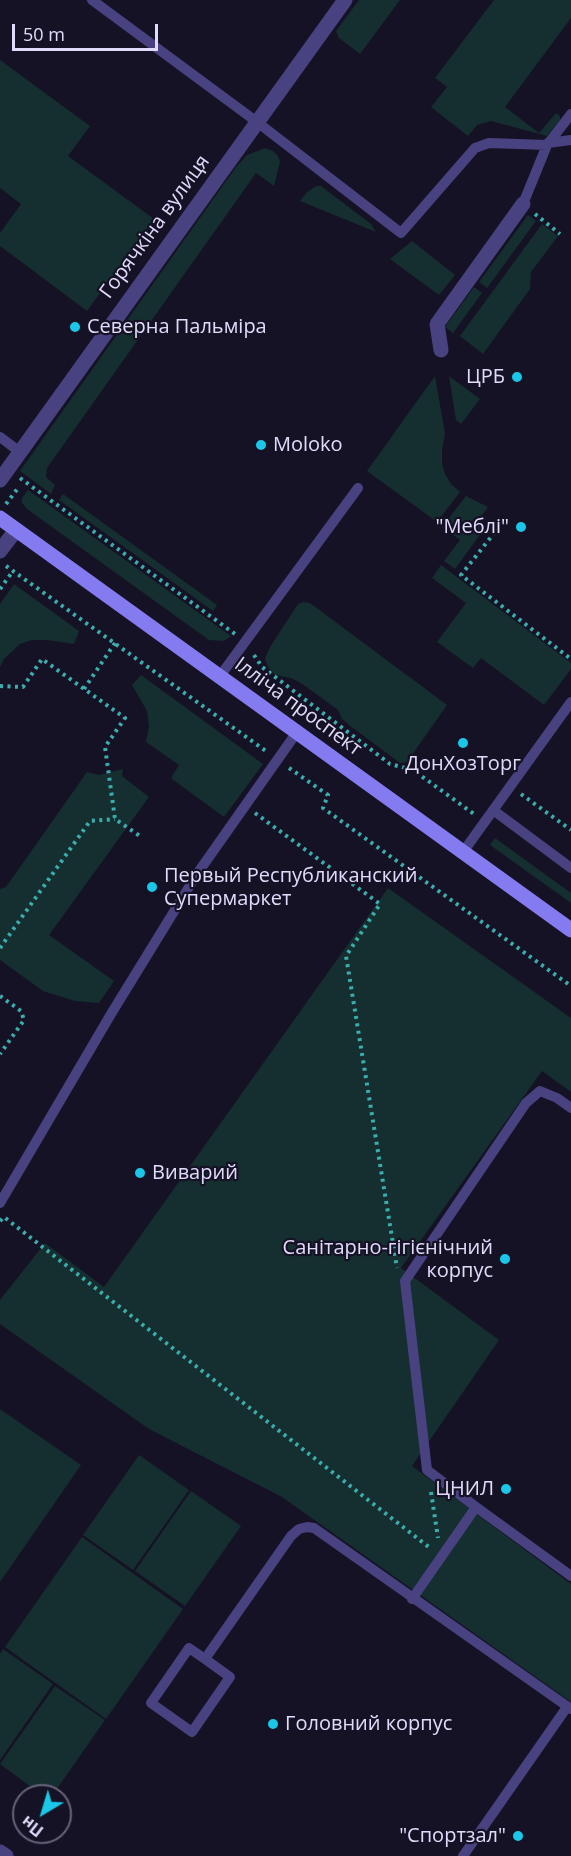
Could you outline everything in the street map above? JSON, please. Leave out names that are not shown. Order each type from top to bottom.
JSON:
[{"type":"main road","name":"Ілліча проспект","points":[[0,518],[571,930]]},
{"type":"street","name":"Горячкіна вулиця","points":[[4,475],[345,0]]},
{"type":"street","points":[[441,350],[437,324],[523,204]]},
{"type":"street","points":[[0,551],[16,530]]},
{"type":"street","points":[[0,1852],[6,1856]]},
{"type":"lane","points":[[93,0],[401,233],[475,148],[489,143],[548,144],[571,140]]},
{"type":"lane","points":[[523,204],[548,144],[571,114]]},
{"type":"lane","points":[[0,437],[20,452]]},
{"type":"lane","points":[[220,676],[358,488]]},
{"type":"lane","points":[[463,852],[571,702]]},
{"type":"lane","points":[[0,1203],[111,1014],[197,874],[297,732]]},
{"type":"lane","points":[[493,810],[571,868]]},
{"type":"lane","points":[[571,1108],[557,1098],[540,1091],[526,1103],[405,1281],[428,1470],[571,1576]]},
{"type":"lane","points":[[412,1599],[476,1507]]},
{"type":"lane","points":[[205,1659],[291,1536],[300,1529],[314,1528],[569,1708],[463,1856]]},
{"type":"lane","points":[[189,1648],[205,1659],[230,1677],[192,1732],[151,1703],[189,1648]]},
{"type":"path","points":[[523,204],[560,234]]},
{"type":"path","points":[[4,475],[23,481],[246,641],[262,667],[390,764],[413,770]]},
{"type":"path","points":[[0,513],[23,481]]},
{"type":"path","points":[[495,532],[461,575],[571,659]]},
{"type":"path","points":[[0,589],[13,571]]},
{"type":"path","points":[[84,689],[115,643]]},
{"type":"path","points":[[0,686],[23,687],[42,659],[125,718],[105,747],[115,819]]},
{"type":"path","points":[[510,786],[571,830]]},
{"type":"path","points":[[245,806],[380,904],[346,956],[398,1270]]},
{"type":"path","points":[[0,948],[90,821],[115,819],[140,836]]},
{"type":"path","points":[[0,996],[21,1011],[24,1020],[0,1054]]},
{"type":"path","points":[[0,1221],[4,1217],[440,1556]]},
{"type":"path","points":[[428,1470],[440,1556]]},
{"type":"green space","points":[[359,0],[400,0],[360,54],[339,38],[336,31]]},
{"type":"green space","points":[[494,0],[571,0],[571,18],[505,107],[539,133],[556,113],[560,116],[560,120],[547,136],[491,121],[477,125],[468,136],[431,107],[447,87],[435,78]]},
{"type":"green space","points":[[0,60],[90,126],[68,156],[154,219],[87,311],[0,246],[0,233],[21,204],[0,188]]},
{"type":"green space","points":[[265,148],[273,151],[280,162],[274,186],[256,173],[47,468],[46,477],[55,485],[51,494],[20,471],[236,167],[247,155]]},
{"type":"green space","points":[[316,186],[321,186],[371,224],[376,232],[300,201]]},
{"type":"green space","points":[[528,215],[536,221],[487,288],[479,282]]},
{"type":"green space","points":[[542,224],[558,236],[531,272],[530,289],[483,354],[460,336]]},
{"type":"green space","points":[[412,241],[455,275],[439,295],[390,259]]},
{"type":"green space","points":[[474,287],[482,293],[453,333],[445,327]]},
{"type":"green space","points":[[435,376],[445,434],[442,463],[451,484],[460,492],[437,522],[367,471]]},
{"type":"green space","points":[[449,376],[480,399],[461,424],[456,420]]},
{"type":"green space","points":[[28,490],[231,636],[224,641],[209,640],[27,509],[22,503],[22,498]]},
{"type":"green space","points":[[63,494],[217,605],[213,611],[59,500]]},
{"type":"green space","points":[[466,496],[488,507],[477,522],[485,528],[455,569],[444,561],[460,540],[442,527]]},
{"type":"green space","points":[[441,565],[571,663],[571,669],[544,705],[481,658],[473,668],[437,642],[466,603],[432,578]]},
{"type":"green space","points":[[14,584],[79,631],[74,644],[32,640],[20,644],[4,659],[0,667],[0,604]]},
{"type":"green space","points":[[310,603],[447,705],[407,762],[400,763],[349,725],[342,719],[338,710],[301,683],[291,678],[275,675],[268,667],[265,658],[270,647],[298,604]]},
{"type":"green space","points":[[141,675],[263,764],[224,817],[172,779],[179,765],[146,742],[149,726],[147,711],[132,685]]},
{"type":"green space","points":[[123,769],[122,776],[149,797],[49,935],[114,981],[99,1003],[75,1001],[43,991],[0,960],[0,889],[6,887],[87,772],[99,775]]},
{"type":"green space","points":[[495,838],[571,893],[571,903],[490,845]]},
{"type":"green space","points":[[388,888],[571,1018],[571,1092],[542,1071],[401,1268],[499,1340],[412,1466],[571,1584],[571,1702],[282,1497],[149,1429],[0,1324],[0,1300],[45,1243],[104,1287]]},
{"type":"green space","points":[[0,1409],[81,1465],[0,1582]]},
{"type":"green space","points":[[139,1455],[189,1490],[133,1570],[83,1535]]},
{"type":"green space","points":[[191,1491],[241,1526],[185,1606],[135,1571]]},
{"type":"green space","points":[[82,1537],[183,1609],[106,1719],[5,1647]]},
{"type":"green space","points":[[3,1649],[53,1684],[0,1760],[0,1654]]},
{"type":"green space","points":[[55,1686],[105,1720],[60,1784],[27,1784],[0,1764]]},
{"type":"place","name":"Северна Пальміра","points":[[75,327]]},
{"type":"place","name":"ЦРБ","points":[[517,377]]},
{"type":"place","name":"Moloko","points":[[261,445]]},
{"type":"place","name":"\"Меблі\"","points":[[521,527]]},
{"type":"place","name":"ДонХозТорг","points":[[463,743]]},
{"type":"place","name":"Первый Республиканский Супермаркет","points":[[152,887]]},
{"type":"place","name":"Виварий","points":[[140,1173]]},
{"type":"place","name":"Санітарно-гігієнічний корпус","points":[[505,1259]]},
{"type":"place","name":"ЦНИЛ","points":[[506,1489]]},
{"type":"place","name":"Головний корпус","points":[[273,1724]]},
{"type":"place","name":"\"Спортзал\"","points":[[518,1836]]}]
